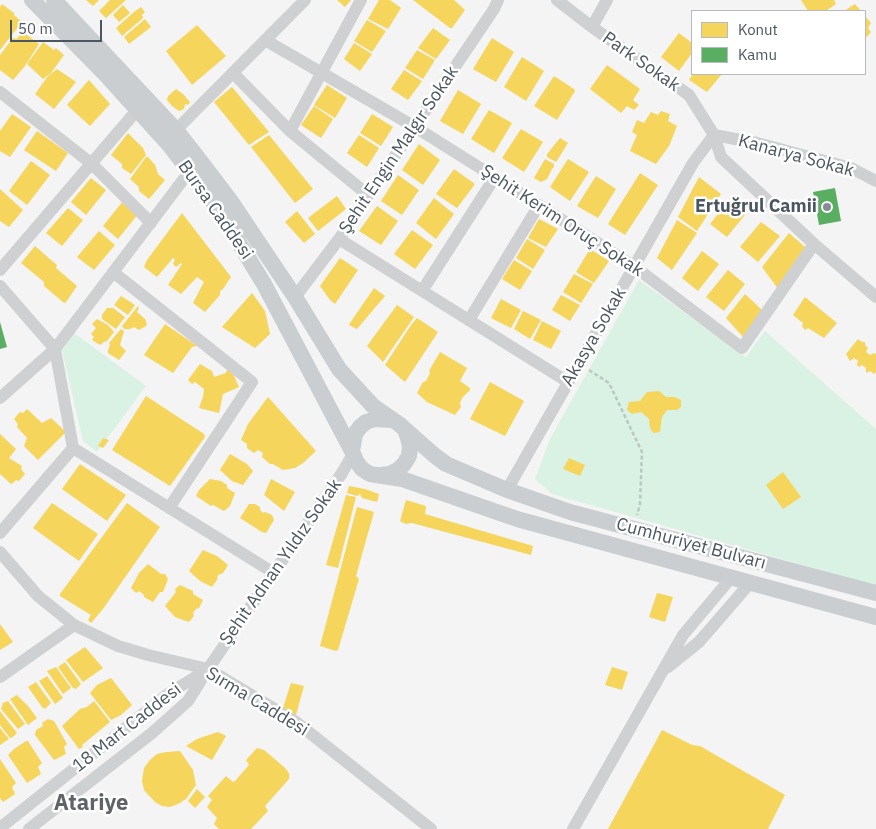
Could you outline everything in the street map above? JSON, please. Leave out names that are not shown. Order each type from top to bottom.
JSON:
[{"type":"main road","name":"Bursa Caddesi","points":[[32,0],[138,109],[170,146],[218,210],[264,284],[356,461],[362,468],[370,474],[402,479],[517,519]]},
{"type":"main road","name":"Bursa Caddesi","points":[[58,2],[176,130],[230,200],[295,297],[339,369],[373,406],[446,464],[507,490]]},
{"type":"main road","points":[[353,453],[355,434],[360,427],[366,422],[375,419],[392,420]]},
{"type":"main road","points":[[380,476],[398,470],[409,456],[410,447],[405,430]]},
{"type":"main road","name":"Cumhuriyet Bulvarı","points":[[507,490],[570,512],[876,594]]},
{"type":"main road","name":"Cumhuriyet Bulvarı","points":[[517,519],[876,617]]},
{"type":"street","points":[[176,130],[305,0]]},
{"type":"street","points":[[290,131],[361,0]]},
{"type":"street","name":"Şehit Engin Malgır Sokak","points":[[295,297],[339,239],[494,9],[498,0]]},
{"type":"street","name":"Park Sokak","points":[[557,0],[689,95],[714,135],[721,157],[814,244],[876,298]]},
{"type":"street","points":[[592,27],[607,0]]},
{"type":"street","name":"Şehit Kerim Oruç Sokak","points":[[265,40],[322,71],[539,204],[635,267],[742,348],[814,244]]},
{"type":"street","points":[[233,73],[290,131],[368,195]]},
{"type":"street","points":[[0,92],[92,164],[151,223]]},
{"type":"street","points":[[0,270],[138,109]]},
{"type":"street","name":"Kanarya Sokak","points":[[714,135],[757,142],[852,168],[876,181]]},
{"type":"street","name":"Akasya Sokak","points":[[507,490],[693,163],[714,135]]},
{"type":"street","points":[[0,398],[55,349],[189,172]]},
{"type":"street","points":[[422,291],[495,177]]},
{"type":"street","points":[[469,320],[539,204]]},
{"type":"street","points":[[339,239],[568,382]]},
{"type":"street","points":[[113,272],[252,382],[169,508]]},
{"type":"street","points":[[0,286],[55,349],[73,448],[274,573]]},
{"type":"street","points":[[0,532],[73,448]]},
{"type":"street","name":"Şehit Adnan Yıldız Sokak","points":[[208,669],[342,473],[353,453]]},
{"type":"street","name":"Sırma Caddesi","points":[[0,552],[38,596],[74,625],[118,646],[208,669],[296,722],[430,829]]},
{"type":"street","points":[[573,829],[683,635],[731,578]]},
{"type":"street","points":[[661,673],[699,642],[750,583]]},
{"type":"street","points":[[0,677],[74,625]]},
{"type":"street","name":"18 Mart Caddesi","points":[[0,828],[168,694],[208,669]]},
{"type":"street","name":"18 Mart Caddesi","points":[[29,829],[152,733],[188,701],[208,669]]},
{"type":"path","points":[[579,364],[609,383],[642,452],[640,504],[633,528]]},
{"type":"green space","points":[[639,280],[746,357],[765,331],[876,429],[876,586],[552,494],[535,479],[550,439]]},
{"type":"green space","points":[[74,333],[146,386],[97,452],[83,441],[62,350]]},
{"type":"building: Konut","points":[[86,0],[99,0],[93,6]]},
{"type":"building: Konut","points":[[110,0],[126,0],[106,18],[99,11]]},
{"type":"building: Konut","points":[[337,0],[351,0],[345,7]]},
{"type":"building: Konut","points":[[379,0],[390,0],[401,8],[388,29],[368,19]]},
{"type":"building: Konut","points":[[413,0],[454,0],[465,10],[452,28],[450,28]]},
{"type":"building: Konut","points":[[801,0],[834,0],[836,4],[827,10],[807,10]]},
{"type":"building: Konut","points":[[2,4],[22,22],[0,50],[0,7]]},
{"type":"building: Konut","points":[[855,4],[860,10],[846,10]]},
{"type":"building: Konut","points":[[123,5],[130,13],[119,22],[113,15]]},
{"type":"building: Konut","points":[[141,7],[145,12],[142,15],[143,18],[122,36],[116,28]]},
{"type":"building: Konut","points":[[866,17],[871,23],[868,28],[871,32],[866,38]]},
{"type":"building: Konut","points":[[145,19],[151,27],[129,44],[124,37]]},
{"type":"building: Konut","points":[[367,20],[386,31],[372,52],[354,41]]},
{"type":"building: Konut","points":[[197,25],[226,56],[192,85],[166,51]]},
{"type":"building: Konut","points":[[433,28],[450,40],[436,59],[418,48]]},
{"type":"building: Konut","points":[[22,31],[39,44],[25,66],[13,80],[0,70],[0,55],[13,38],[17,39]]},
{"type":"building: Konut","points":[[679,33],[691,42],[691,54],[679,71],[661,57]]},
{"type":"building: Konut","points":[[492,38],[514,52],[496,82],[473,69]]},
{"type":"building: Konut","points":[[43,42],[54,50],[56,48],[64,55],[51,73],[43,79],[27,64]]},
{"type":"building: Konut","points":[[354,43],[372,54],[360,71],[344,59]]},
{"type":"building: Konut","points":[[417,50],[435,60],[423,79],[405,68]]},
{"type":"building: Konut","points":[[522,57],[544,71],[526,101],[504,87]]},
{"type":"building: Konut","points":[[607,65],[640,89],[633,100],[639,105],[634,110],[627,106],[621,113],[590,89]]},
{"type":"building: Konut","points":[[57,69],[76,82],[54,109],[35,94],[48,76]]},
{"type":"building: Konut","points":[[404,70],[422,81],[408,100],[391,89]]},
{"type":"building: Konut","points":[[692,75],[721,75],[707,92],[689,80]]},
{"type":"building: Konut","points":[[554,76],[575,91],[557,120],[534,106]]},
{"type":"building: Konut","points":[[89,80],[110,104],[90,126],[67,105]]},
{"type":"building: Konut","points":[[327,85],[347,98],[335,118],[314,105]]},
{"type":"building: Konut","points":[[232,87],[269,132],[249,145],[214,102]]},
{"type":"building: Konut","points":[[176,89],[190,102],[188,105],[185,104],[184,109],[179,111],[167,100],[168,96]]},
{"type":"building: Konut","points":[[458,90],[481,104],[463,134],[440,121]]},
{"type":"building: Konut","points":[[314,106],[333,119],[321,138],[301,125]]},
{"type":"building: Konut","points":[[489,110],[512,123],[494,153],[471,139]]},
{"type":"building: Konut","points":[[661,111],[670,114],[668,121],[677,126],[669,146],[656,164],[630,151],[637,135],[632,132],[637,120],[644,123],[651,112],[658,115]]},
{"type":"building: Konut","points":[[12,114],[31,127],[10,157],[0,151],[0,131]]},
{"type":"building: Konut","points":[[372,114],[393,127],[381,146],[360,133]]},
{"type":"building: Konut","points":[[521,129],[543,142],[524,172],[502,158]]},
{"type":"building: Konut","points":[[37,131],[68,153],[56,171],[24,150]]},
{"type":"building: Konut","points":[[128,133],[143,148],[146,155],[131,174],[122,168],[122,164],[111,155]]},
{"type":"building: Konut","points":[[269,135],[313,189],[295,203],[251,147]]},
{"type":"building: Konut","points":[[359,135],[379,148],[367,167],[347,153]]},
{"type":"building: Konut","points":[[560,138],[568,143],[556,162],[547,157],[547,154]]},
{"type":"building: Konut","points":[[419,144],[440,160],[423,185],[402,170]]},
{"type":"building: Konut","points":[[146,157],[155,165],[158,174],[165,180],[149,199],[139,191],[139,187],[130,179]]},
{"type":"building: Konut","points":[[545,159],[554,164],[554,167],[547,179],[541,182],[534,178]]},
{"type":"building: Konut","points":[[568,159],[589,172],[570,201],[550,187]]},
{"type":"building: Konut","points":[[31,161],[50,175],[27,205],[9,191]]},
{"type":"building: Konut","points":[[454,169],[475,184],[457,208],[436,194]]},
{"type":"building: Konut","points":[[640,173],[658,185],[625,235],[608,224]]},
{"type":"building: Konut","points":[[398,175],[419,190],[402,215],[381,201]]},
{"type":"building: Konut","points":[[596,176],[616,189],[598,218],[577,206]]},
{"type":"building: Konut","points":[[699,177],[721,194],[697,231],[678,217]]},
{"type":"building: Konut","points":[[91,178],[106,190],[86,215],[71,202]]},
{"type":"building: Konut","points":[[0,189],[23,210],[9,227],[0,221]]},
{"type":"building: Konut","points":[[337,196],[346,209],[318,231],[308,218]]},
{"type":"building: Konut","points":[[732,196],[748,211],[727,237],[710,224]]},
{"type":"building: Konut","points":[[434,198],[454,214],[436,239],[416,223]]},
{"type":"building: Konut","points":[[123,201],[138,214],[118,239],[103,226]]},
{"type":"building: Konut","points":[[377,206],[398,221],[381,245],[359,231]]},
{"type":"building: Konut","points":[[68,208],[83,220],[62,246],[46,233]]},
{"type":"building: Konut","points":[[297,211],[315,234],[304,243],[285,222]]},
{"type":"building: Konut","points":[[182,213],[231,277],[220,291],[220,295],[205,312],[193,303],[204,282],[197,277],[181,294],[168,285],[181,263],[176,267],[173,264],[175,259],[173,258],[157,277],[144,267],[147,260]]},
{"type":"building: Konut","points":[[539,219],[558,229],[546,247],[528,238]]},
{"type":"building: Konut","points":[[677,220],[697,233],[672,270],[657,258]]},
{"type":"building: Konut","points":[[761,222],[780,236],[758,262],[740,247]]},
{"type":"building: Konut","points":[[412,230],[433,245],[415,269],[394,254]]},
{"type":"building: Konut","points":[[99,231],[115,245],[94,270],[77,257]]},
{"type":"building: Konut","points":[[789,233],[806,248],[778,289],[762,267]]},
{"type":"building: Konut","points":[[527,239],[545,250],[533,269],[516,258]]},
{"type":"building: Konut","points":[[35,246],[77,286],[66,302],[64,303],[44,286],[44,282],[21,263]]},
{"type":"building: Konut","points":[[590,249],[609,261],[594,283],[576,272]]},
{"type":"building: Konut","points":[[702,251],[719,264],[698,291],[682,278]]},
{"type":"building: Konut","points":[[340,258],[358,270],[335,304],[320,286]]},
{"type":"building: Konut","points":[[514,260],[532,271],[520,290],[502,279]]},
{"type":"building: Konut","points":[[728,270],[745,284],[724,311],[706,297]]},
{"type":"building: Konut","points":[[574,274],[593,284],[581,303],[563,292]]},
{"type":"building: Konut","points":[[374,288],[385,296],[357,329],[349,325],[350,323]]},
{"type":"building: Konut","points":[[252,293],[265,311],[270,334],[255,348],[222,327]]},
{"type":"building: Konut","points":[[745,294],[762,310],[743,337],[726,318]]},
{"type":"building: Konut","points":[[561,295],[580,305],[570,321],[552,310]]},
{"type":"building: Konut","points":[[121,296],[135,305],[128,315],[114,305]]},
{"type":"building: Konut","points":[[805,297],[837,323],[824,338],[808,328],[805,330],[802,326],[803,323],[793,315]]},
{"type":"building: Konut","points":[[501,299],[521,310],[511,328],[491,318]]},
{"type":"building: Konut","points":[[397,305],[414,317],[383,362],[367,346]]},
{"type":"building: Konut","points":[[138,306],[137,312],[145,319],[146,326],[139,330],[134,327],[124,329],[122,326]]},
{"type":"building: Konut","points":[[107,308],[113,308],[125,317],[116,329],[102,319],[102,315]]},
{"type":"building: Konut","points":[[523,311],[541,320],[530,339],[514,329]]},
{"type":"building: Konut","points":[[417,318],[438,332],[405,382],[385,365]]},
{"type":"building: Konut","points":[[97,319],[108,325],[114,332],[107,341],[100,345],[92,340],[94,337],[91,334],[96,328],[92,324]]},
{"type":"building: Konut","points":[[542,321],[561,331],[551,349],[533,340]]},
{"type":"building: Konut","points":[[165,324],[197,346],[192,347],[173,373],[144,355]]},
{"type":"building: Konut","points":[[121,329],[124,331],[120,345],[126,351],[119,360],[108,353],[108,350],[109,343]]},
{"type":"building: Konut","points":[[858,339],[865,342],[868,348],[866,352],[870,355],[876,354],[876,372],[874,374],[870,371],[866,373],[866,368],[862,365],[859,367],[857,365],[858,361],[854,358],[850,361],[846,354]]},
{"type":"building: Konut","points":[[440,352],[467,368],[460,381],[470,390],[462,398],[461,407],[455,415],[427,402],[417,393],[423,382],[426,381],[430,373],[429,371]]},
{"type":"building: Konut","points":[[200,364],[212,371],[214,377],[231,369],[239,387],[223,394],[219,413],[199,408],[204,389],[195,382],[192,384],[188,380]]},
{"type":"building: Konut","points":[[490,382],[524,401],[505,436],[470,419]]},
{"type":"building: Konut","points":[[659,391],[666,397],[675,397],[681,400],[681,407],[677,410],[667,410],[662,417],[660,432],[653,433],[650,428],[649,419],[641,412],[632,414],[627,410],[629,402],[640,401],[647,392]]},
{"type":"building: Konut","points":[[146,396],[204,434],[205,437],[170,486],[112,450]]},
{"type":"building: Konut","points":[[268,397],[316,451],[295,468],[283,470],[270,464],[262,457],[263,453],[258,450],[254,453],[241,440],[248,424]]},
{"type":"building: Konut","points":[[27,409],[42,423],[51,418],[66,432],[38,460],[24,446],[27,438],[17,427],[18,424],[14,419],[20,412],[23,413]]},
{"type":"building: Konut","points":[[0,434],[16,449],[9,458],[22,466],[21,469],[25,474],[19,481],[16,480],[11,484],[0,474]]},
{"type":"building: Konut","points":[[103,438],[109,440],[103,448],[98,446]]},
{"type":"building: Konut","points":[[230,454],[247,464],[253,471],[243,485],[232,481],[220,470]]},
{"type":"building: Konut","points":[[569,458],[585,465],[580,476],[563,469]]},
{"type":"building: Konut","points":[[80,464],[126,495],[107,521],[62,489]]},
{"type":"building: Konut","points":[[783,472],[801,497],[783,509],[766,485]]},
{"type":"building: Konut","points":[[210,479],[221,481],[235,493],[230,506],[224,511],[213,505],[211,506],[196,496]]},
{"type":"building: Konut","points":[[271,479],[295,492],[284,511],[264,495]]},
{"type":"building: Konut","points":[[349,486],[379,494],[377,502],[362,498],[360,494],[357,496],[347,493]]},
{"type":"building: Konut","points":[[346,495],[356,497],[338,568],[326,565]]},
{"type":"building: Konut","points":[[406,500],[426,506],[425,514],[533,546],[531,555],[412,523],[406,524],[400,521]]},
{"type":"building: Konut","points":[[52,503],[98,534],[79,561],[33,528]]},
{"type":"building: Konut","points":[[127,503],[160,527],[103,609],[91,623],[88,620],[91,615],[60,596],[60,594]]},
{"type":"building: Konut","points":[[249,504],[255,504],[260,507],[263,513],[272,515],[274,520],[266,533],[240,518]]},
{"type":"building: Konut","points":[[357,507],[374,512],[356,576],[359,579],[338,650],[336,651],[320,646]]},
{"type":"building: Konut","points":[[203,550],[217,556],[228,565],[223,573],[218,575],[212,587],[200,581],[189,571]]},
{"type":"building: Konut","points":[[148,564],[161,574],[165,574],[168,579],[163,592],[160,592],[153,602],[144,597],[139,591],[136,593],[131,588],[139,573]]},
{"type":"building: Konut","points":[[180,585],[193,591],[193,594],[203,600],[189,622],[175,617],[165,606],[176,592],[175,589]]},
{"type":"building: Konut","points":[[657,593],[673,597],[665,622],[649,617]]},
{"type":"building: Konut","points":[[0,624],[13,642],[0,650]]},
{"type":"building: Konut","points":[[85,647],[103,668],[83,682],[66,660]]},
{"type":"building: Konut","points":[[65,662],[81,684],[76,689],[73,688],[58,667]]},
{"type":"building: Konut","points":[[56,667],[71,688],[63,694],[47,671]]},
{"type":"building: Konut","points":[[612,667],[628,672],[622,690],[605,685]]},
{"type":"building: Konut","points":[[47,676],[63,698],[55,704],[39,681]]},
{"type":"building: Konut","points":[[111,678],[132,705],[121,715],[111,720],[90,693],[97,685]]},
{"type":"building: Konut","points":[[36,682],[51,703],[45,709],[28,687]]},
{"type":"building: Konut","points":[[291,683],[304,686],[296,715],[282,711]]},
{"type":"building: Konut","points":[[17,695],[37,718],[28,725],[10,699]]},
{"type":"building: Konut","points":[[8,701],[25,724],[18,729],[1,709],[3,703]]},
{"type":"building: Konut","points":[[94,701],[110,722],[79,749],[62,726],[80,709],[87,707]]},
{"type":"building: Konut","points":[[0,711],[17,733],[13,737],[10,738],[0,725]]},
{"type":"building: Konut","points":[[48,719],[54,721],[67,744],[64,747],[66,754],[54,760],[35,735],[36,730],[43,726],[42,723]]},
{"type":"building: Konut","points":[[0,728],[9,739],[0,745]]},
{"type":"building: Konut","points":[[662,730],[692,745],[700,746],[785,795],[768,829],[608,829]]},
{"type":"building: Konut","points":[[218,732],[226,736],[212,760],[186,746],[197,739]]},
{"type":"building: Konut","points":[[28,741],[42,763],[38,767],[41,774],[27,783],[8,755]]},
{"type":"building: Konut","points":[[257,748],[264,750],[284,767],[289,773],[289,779],[265,806],[268,811],[251,829],[219,829],[214,824],[217,818],[207,807],[212,800],[208,796],[226,776],[233,782],[235,781],[249,765],[246,760]]},
{"type":"building: Konut","points":[[180,751],[193,770],[196,785],[186,799],[178,804],[170,807],[162,806],[155,802],[144,790],[142,781],[144,768],[157,754]]},
{"type":"building: Konut","points":[[0,759],[16,783],[12,787],[15,794],[3,802],[0,798]]},
{"type":"building: Konut","points":[[197,789],[205,797],[195,808],[188,801]]},
{"type":"building: Kamu","name":"Ertuğrul Camii","points":[[835,188],[841,221],[819,225],[813,192]]},
{"type":"building: Kamu","points":[[0,322],[7,347],[0,349]]},
{"type":"place","name":"Ertuğrul Camii","points":[[827,207]]},
{"type":"district","name":"Atariye","points":[[91,804]]}]
